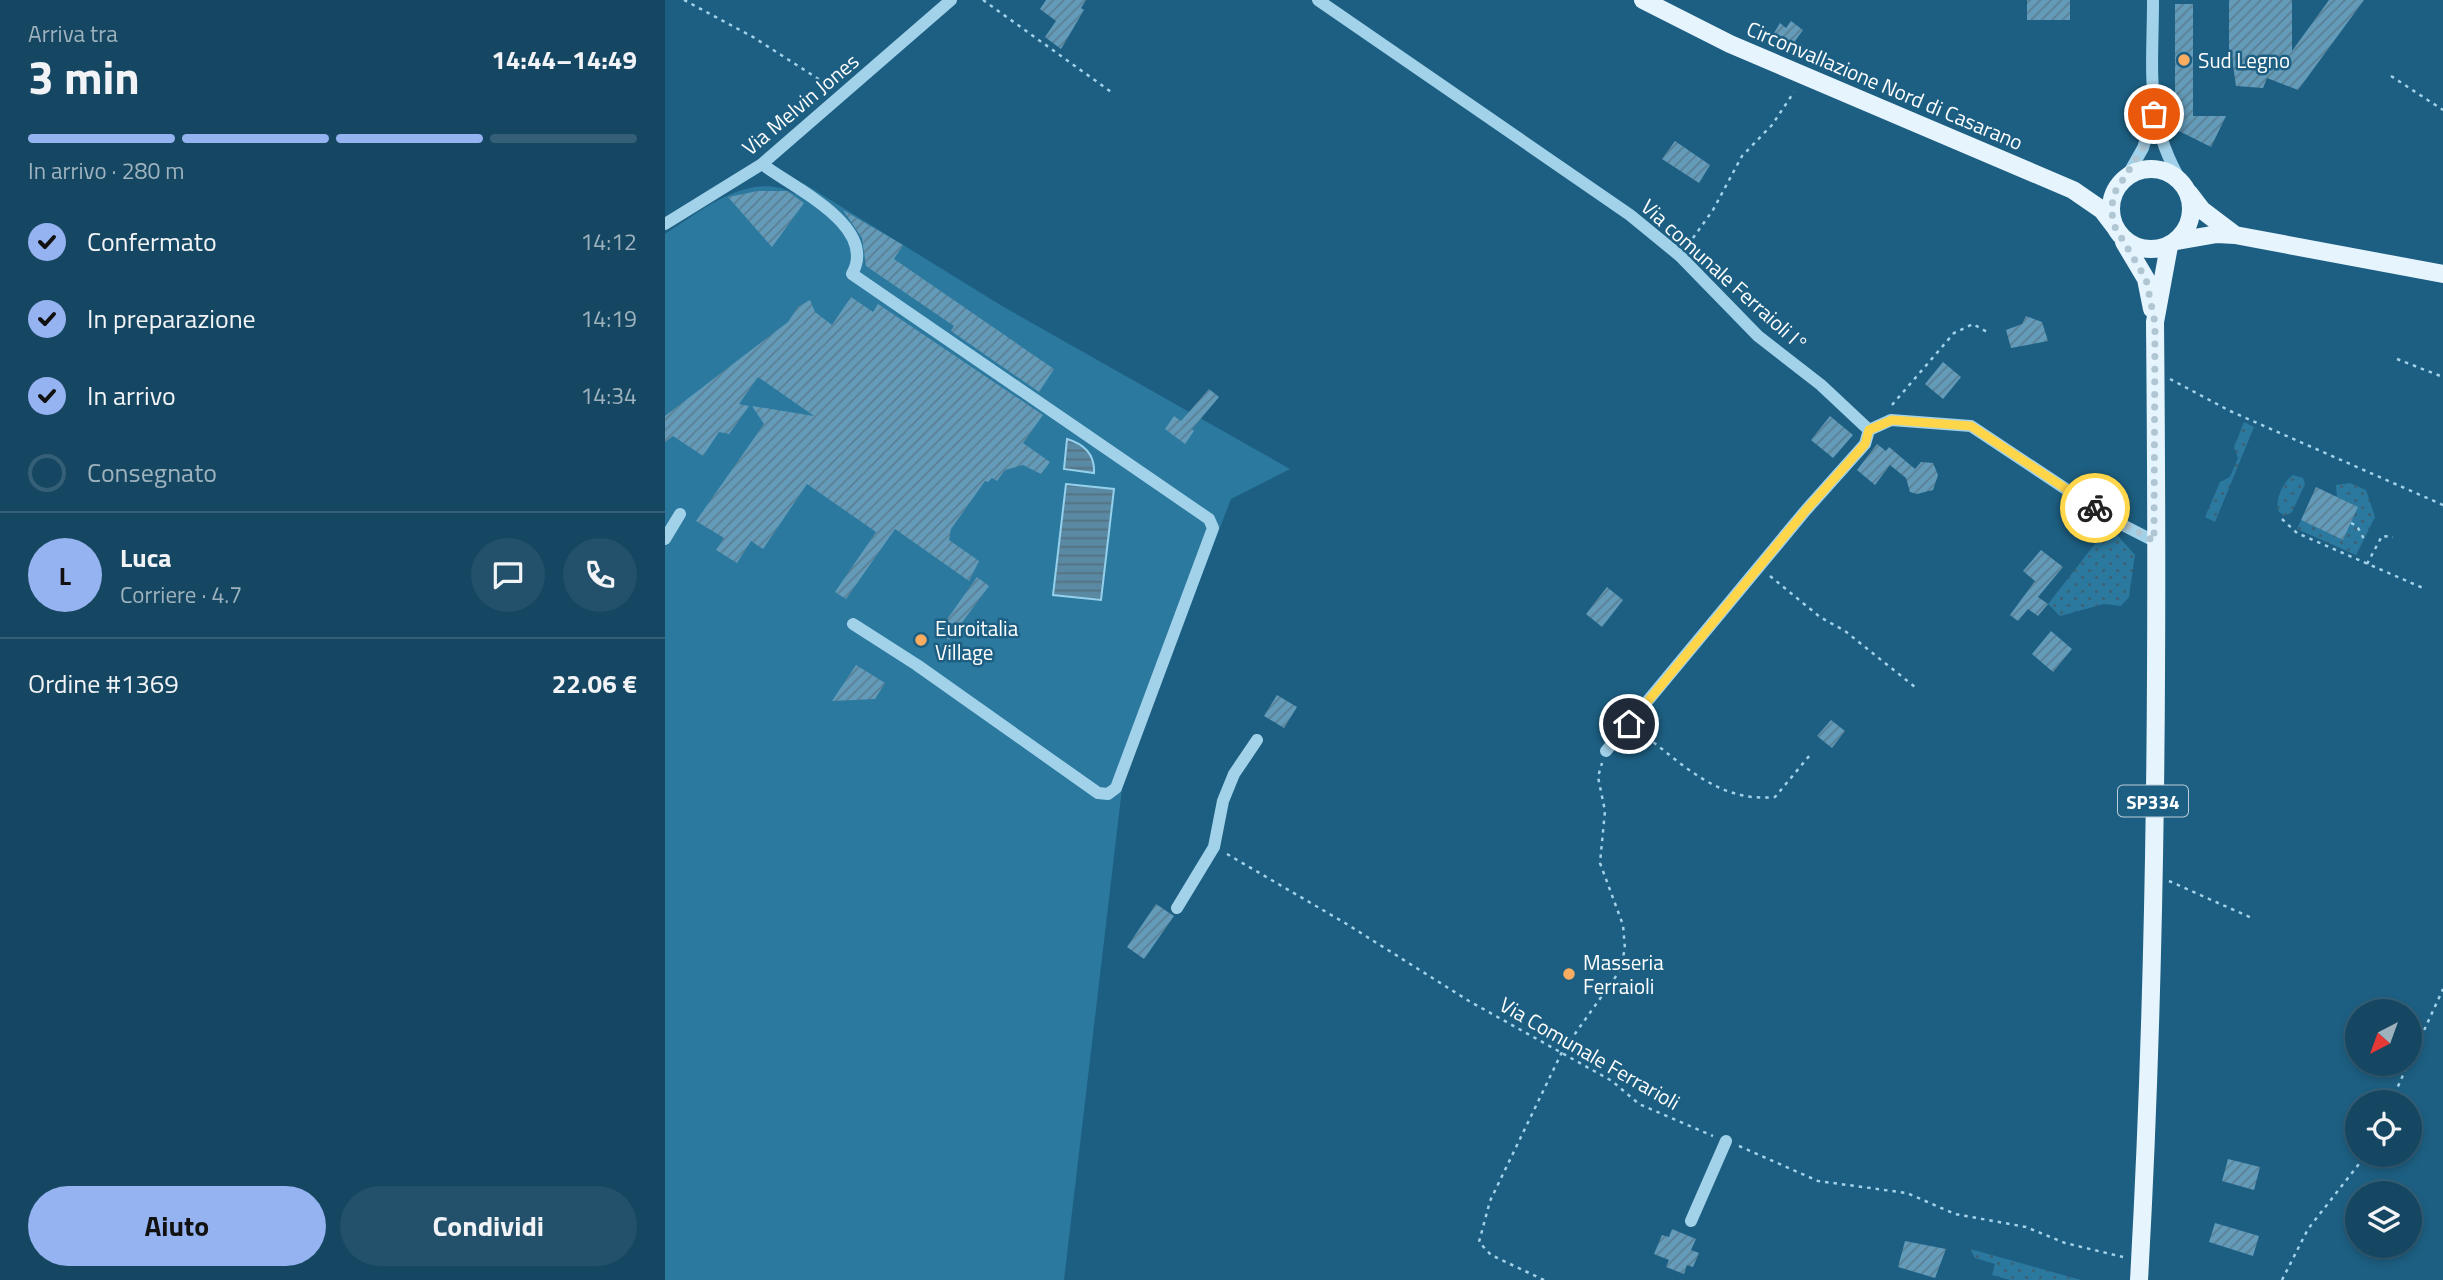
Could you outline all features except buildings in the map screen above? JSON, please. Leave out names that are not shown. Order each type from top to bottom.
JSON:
[{"type":"main road","name":"Circonvallazione Nord di Casarano","points":[[1643,0],[1730,44],[2073,190]]},
{"type":"main road","points":[[2073,190],[2100,193],[2145,169],[2165,171],[2185,188],[2202,210],[2235,235]]},
{"type":"main road","points":[[2123,181],[2111,209],[2117,231],[2139,248],[2154,250],[2217,234],[2235,235],[2443,274]]},
{"type":"main road","points":[[2155,323],[2173,244],[2189,224],[2192,213],[2185,188]]},
{"type":"main road","points":[[2073,190],[2102,210],[2117,231],[2146,279],[2155,323]]},
{"type":"main road","name":"SP334","points":[[2139,1280],[2149,1092],[2153,874],[2155,323]]},
{"type":"street","name":"Via Melvin Jones","points":[[665,223],[762,163],[951,0]]},
{"type":"street","name":"Via comunale Ferraioli I°","points":[[1318,0],[1630,215],[1680,256],[1758,335],[1821,385],[1869,430]]},
{"type":"street","points":[[2153,0],[2154,114],[2163,149],[2185,188]]},
{"type":"street","points":[[2123,181],[2143,148],[2154,114]]},
{"type":"street","points":[[762,163],[835,213],[859,249],[859,262],[852,274],[1209,519],[1213,528],[1116,788],[1108,794],[1098,793],[917,665],[853,624]]},
{"type":"street","points":[[1606,751],[1865,444],[1869,430],[1884,421],[1961,424],[1982,431],[2111,519],[2154,541]]},
{"type":"street","points":[[665,539],[680,514]]},
{"type":"street","points":[[1177,908],[1214,847],[1223,802],[1234,774],[1257,740]]},
{"type":"street","points":[[1691,1221],[1726,1141]]},
{"type":"path","points":[[684,0],[753,37],[842,96]]},
{"type":"path","points":[[983,0],[1114,94]]},
{"type":"path","points":[[2391,76],[2443,110]]},
{"type":"path","points":[[1680,256],[1713,211],[1742,156],[1772,125],[1794,92]]},
{"type":"path","points":[[1884,421],[1893,404],[1954,333],[1973,324],[1987,332]]},
{"type":"path","points":[[2397,359],[2443,377]]},
{"type":"path","points":[[2155,373],[2179,382],[2229,411],[2443,505]]},
{"type":"path","points":[[2282,519],[2297,533],[2423,588]]},
{"type":"path","points":[[2351,523],[2357,526],[2364,539]]},
{"type":"path","points":[[2367,564],[2377,540],[2382,536],[2393,537]]},
{"type":"path","points":[[1759,568],[1915,687]]},
{"type":"path","points":[[1629,724],[1698,779],[1734,795],[1775,797],[1810,755]]},
{"type":"path","points":[[1544,1280],[1491,1255],[1479,1242],[1490,1201],[1562,1052],[1619,972],[1625,949],[1623,925],[1599,863],[1605,811],[1598,777],[1606,751]]},
{"type":"path","name":"Via Comunale Ferrarioli","points":[[1214,847],[1345,923],[1469,1001],[1612,1081],[1639,1104],[1818,1181],[1907,1193],[1955,1214],[2026,1227],[2065,1243],[2140,1261]]},
{"type":"path","points":[[2153,874],[2254,919]]},
{"type":"path","points":[[2422,1035],[2443,989]]},
{"type":"path","points":[[2282,1280],[2308,1229],[2357,1167]]},
{"type":"shaded area","name":"Euroitalia Village","points":[[803,183],[1002,306],[1290,469],[1231,499],[1123,780],[1064,1280],[665,1280],[665,234],[727,196],[761,186],[795,194]]},
{"type":"shaded area","points":[[2244,422],[2254,427],[2215,522],[2205,517],[2220,482],[2230,477],[2238,458],[2234,447]]},
{"type":"shaded area","points":[[1067,439],[1087,451],[1093,461],[1094,473],[1064,469]]},
{"type":"shaded area","points":[[2293,475],[2303,478],[2305,484],[2292,512],[2285,516],[2279,512],[2279,497]]},
{"type":"shaded area","points":[[2350,483],[2366,490],[2375,517],[2356,555],[2297,529],[2301,520],[2343,540],[2358,507],[2337,497],[2336,485]]},
{"type":"shaded area","points":[[1066,484],[1114,489],[1101,600],[1053,595]]},
{"type":"shaded area","points":[[2109,526],[2135,555],[2129,597],[2121,606],[2104,604],[2060,616],[2048,604]]},
{"type":"shaded area","points":[[1970,1249],[2081,1280],[2010,1280],[1992,1275],[1995,1264],[1975,1258]]},
{"type":"way so far","points":[[2095,508],[2154,541],[2155,323],[2146,279],[2115,227],[2111,209],[2115,192],[2143,148],[2154,114]]},
{"type":"place","name":"Sud Legno","points":[[2184,60]]},
{"type":"place","name":"Euroitalia Village","points":[[921,640]]},
{"type":"place","name":"Masseria Ferraioli","points":[[1569,974]]},
{"type":"route","points":[[1629,724],[1806,510],[1865,444],[1869,430],[1884,421],[1971,426],[2095,508]]}]
